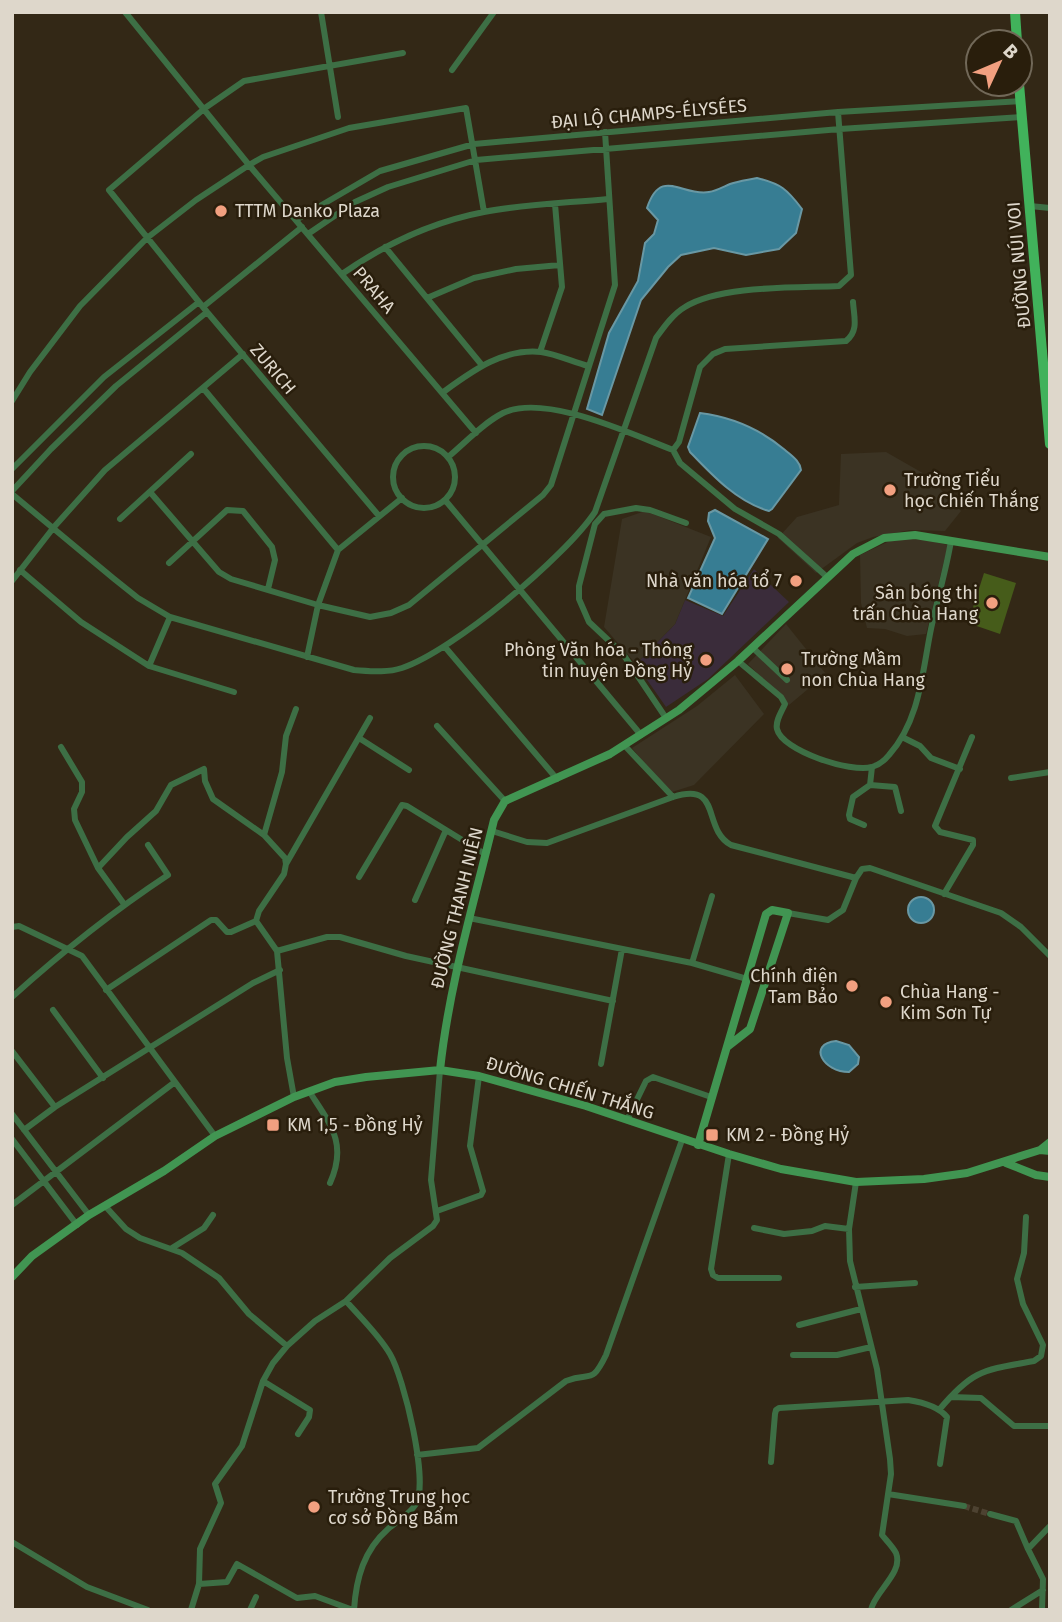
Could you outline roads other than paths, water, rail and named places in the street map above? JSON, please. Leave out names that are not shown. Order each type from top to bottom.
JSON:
[{"type":"main road","name":"ĐƯỜNG NÚI VOI","points":[[1021,98],[1046,363],[1050,444]]},
{"type":"street","name":"PRAHA","points":[[125,12],[249,165],[476,433]]},
{"type":"street","points":[[321,12],[338,117]]},
{"type":"street","points":[[452,69],[494,12]]},
{"type":"street","points":[[205,108],[244,81],[403,53]]},
{"type":"street","name":"ĐẠI LỘ CHAMPS-ÉLYSÉES","points":[[296,220],[380,171],[474,144],[838,112],[1021,102]]},
{"type":"street","name":"ZURICH","points":[[205,108],[109,190],[203,307],[379,516]]},
{"type":"street","points":[[12,401],[30,372],[80,306],[147,238],[196,200],[263,157],[349,128],[466,108],[484,212]]},
{"type":"street","points":[[203,307],[51,449],[12,493],[121,585],[170,617],[354,670],[382,671],[402,668],[445,647],[519,589],[583,530],[595,512],[656,338],[684,307],[709,296],[734,292],[839,286],[851,275],[838,112]]},
{"type":"street","name":"ĐẠI LỘ CHAMPS-ÉLYSÉES","points":[[308,234],[355,202],[388,187],[476,160],[840,129],[1022,117]]},
{"type":"street","points":[[150,492],[219,572],[232,579],[318,605],[370,617],[391,613],[409,605],[551,485],[615,285],[605,132]]},
{"type":"street","points":[[342,274],[414,233],[484,212],[608,199]]},
{"type":"street","points":[[540,352],[562,287],[555,204]]},
{"type":"street","points":[[1030,206],[1050,208]]},
{"type":"street","points":[[12,469],[104,377],[203,307],[302,228]]},
{"type":"street","points":[[386,247],[481,364]]},
{"type":"street","points":[[427,298],[474,278],[560,265]]},
{"type":"street","points":[[673,450],[679,442],[700,367],[713,354],[725,349],[846,341],[853,335],[855,328],[853,302]]},
{"type":"street","points":[[442,393],[481,364],[508,355],[540,352],[588,366]]},
{"type":"street","points":[[12,581],[54,527],[105,470],[243,354]]},
{"type":"street","points":[[203,388],[338,550]]},
{"type":"street","points":[[448,457],[502,414],[526,406],[573,413],[673,450],[680,463],[735,509],[779,534],[827,577]]},
{"type":"street","points":[[424,446],[442,451],[448,457],[453,466],[454,484],[445,500],[428,508],[418,507],[402,498],[393,479],[394,469],[406,452],[424,446]]},
{"type":"street","points":[[120,519],[191,454]]},
{"type":"street","points":[[307,657],[318,605],[338,550],[402,498]]},
{"type":"street","points":[[445,500],[640,735]]},
{"type":"street","points":[[666,718],[623,654],[589,622],[579,600],[579,586],[595,524],[604,514],[636,508],[650,510],[686,523]]},
{"type":"street","points":[[169,563],[227,510],[243,511],[272,547],[275,560],[268,589]]},
{"type":"street","points":[[437,726],[505,801],[625,746],[666,718],[737,661],[853,554],[884,538],[915,536],[1050,557]]},
{"type":"street","points":[[737,661],[781,697],[785,704],[776,724],[782,737],[812,756],[849,768],[872,767],[889,755],[902,737],[917,702],[951,541]]},
{"type":"street","points":[[20,569],[81,622],[149,666],[234,692]]},
{"type":"street","points":[[149,666],[170,617]]},
{"type":"street","points":[[445,647],[557,779]]},
{"type":"street","points":[[752,647],[787,680]]},
{"type":"street","points":[[264,835],[282,772],[286,736],[296,709]]},
{"type":"street","points":[[106,990],[211,920],[216,920],[228,932],[256,921],[259,911],[284,874],[286,864],[370,718]]},
{"type":"street","points":[[902,737],[920,746],[931,758],[960,769]]},
{"type":"street","points":[[944,894],[973,845],[973,840],[940,832],[935,826],[972,737]]},
{"type":"street","points":[[359,738],[409,770]]},
{"type":"street","points":[[625,746],[673,797]]},
{"type":"street","points":[[61,747],[82,782],[82,792],[74,814],[99,868],[124,904]]},
{"type":"street","points":[[870,785],[872,767]]},
{"type":"street","points":[[99,868],[127,837],[156,811],[171,785],[204,769],[205,781],[213,799],[264,835],[281,853],[286,864]]},
{"type":"street","points":[[1011,778],[1050,772]]},
{"type":"street","points":[[864,825],[850,819],[849,815],[853,797],[870,785],[895,788],[901,811]]},
{"type":"street","points":[[492,831],[527,842],[547,843],[684,793],[701,795],[709,805],[717,832],[731,845],[856,878]]},
{"type":"street","name":"ĐƯỜNG THANH NIÊN","points":[[440,1070],[457,967],[485,854],[498,811],[505,801]]},
{"type":"street","points":[[359,877],[402,805],[485,854]]},
{"type":"street","points":[[415,900],[446,830]]},
{"type":"street","points":[[13,994],[124,904],[168,875],[148,845]]},
{"type":"street","points":[[698,1145],[766,914],[772,910],[828,920],[842,910],[862,869],[870,868],[1001,913],[1021,927],[1050,956]]},
{"type":"street","points":[[692,963],[712,896]]},
{"type":"street","points":[[727,1048],[751,1029],[788,913]]},
{"type":"street","points":[[469,918],[692,963],[747,979]]},
{"type":"street","points":[[256,921],[277,951],[287,1058],[294,1097]]},
{"type":"street","points":[[12,927],[19,926],[82,956],[215,1136]]},
{"type":"street","points":[[277,951],[340,936],[406,956],[613,1001]]},
{"type":"street","points":[[601,1063],[622,949]]},
{"type":"street","points":[[24,1130],[55,1107],[253,983],[280,970]]},
{"type":"street","points":[[53,1010],[103,1077]]},
{"type":"street","points":[[12,1051],[55,1107]]},
{"type":"street","points":[[191,1610],[199,1584],[200,1549],[221,1503],[215,1483],[242,1446],[263,1381],[273,1363],[286,1346],[315,1321],[346,1301],[390,1258],[433,1226],[437,1220],[431,1180],[440,1070]]},
{"type":"street","name":"ĐƯỜNG CHIẾN THẮNG","points":[[12,1277],[32,1256],[89,1215],[106,1207],[215,1136],[309,1091],[335,1082],[366,1077],[440,1070],[479,1076],[529,1089],[626,1119],[682,1140],[781,1169],[856,1182],[924,1179],[967,1173],[1006,1163],[1040,1150],[1050,1142]]},
{"type":"street","points":[[437,1211],[481,1195],[470,1146],[479,1076]]},
{"type":"street","points":[[626,1119],[646,1081],[653,1077],[711,1097]]},
{"type":"street","points":[[12,1205],[175,1082]]},
{"type":"street","points":[[309,1091],[332,1129],[337,1143],[338,1166],[330,1183]]},
{"type":"street","points":[[12,1114],[89,1215]]},
{"type":"street","points":[[12,1139],[77,1225]]},
{"type":"street","points":[[417,1455],[478,1448],[566,1381],[594,1375],[606,1354],[682,1140]]},
{"type":"street","name":"ĐƯỜNG CHIẾN THẮNG","points":[[1040,1150],[1050,1151]]},
{"type":"street","points":[[729,1154],[711,1269],[713,1275],[718,1278],[779,1278]]},
{"type":"street","points":[[1006,1163],[1036,1175],[1050,1177]]},
{"type":"street","points":[[856,1182],[849,1229],[850,1261],[883,1402],[890,1458],[882,1535],[897,1554],[897,1563],[892,1574],[872,1603],[871,1610]]},
{"type":"street","points":[[106,1207],[126,1229],[140,1238],[172,1248],[219,1278],[249,1314],[286,1346]]},
{"type":"street","points":[[172,1248],[204,1228],[213,1215]]},
{"type":"street","points":[[939,1410],[970,1379],[985,1370],[1034,1361],[1041,1356],[1043,1345],[1023,1304],[1017,1279],[1024,1253],[1026,1217]]},
{"type":"street","points":[[754,1228],[784,1234],[812,1231],[825,1226],[849,1229]]},
{"type":"street","points":[[855,1286],[915,1283]]},
{"type":"street","points":[[199,1584],[228,1582],[237,1564],[297,1598],[316,1596],[354,1610],[360,1574],[369,1550],[378,1538],[410,1511],[419,1496],[417,1455],[397,1367],[377,1335],[346,1301]]},
{"type":"street","points":[[799,1325],[861,1309]]},
{"type":"street","points":[[793,1355],[837,1355],[871,1347]]},
{"type":"street","points":[[263,1381],[310,1410],[309,1417],[298,1434]]},
{"type":"street","points":[[950,1397],[981,1398],[1014,1426],[1050,1426]]},
{"type":"street","points":[[771,1462],[776,1410],[908,1400],[919,1401],[939,1410],[947,1417],[940,1464]]},
{"type":"street","points":[[888,1494],[964,1506]]},
{"type":"street","points":[[990,1514],[1016,1521],[1043,1579],[1042,1610]]},
{"type":"street","points":[[1028,1549],[1050,1526]]},
{"type":"street","points":[[12,1542],[87,1587],[148,1610]]},
{"type":"street","points":[[1011,1610],[1043,1590]]},
{"type":"street","points":[[250,1610],[256,1597]]},
{"type":"water","points":[[757,178],[783,188],[802,209],[796,233],[779,249],[746,255],[714,248],[681,255],[641,300],[602,415],[587,409],[609,333],[638,281],[645,243],[654,234],[658,220],[647,208],[653,195],[659,188],[666,186],[709,192]]},
{"type":"water","points":[[700,413],[734,421],[756,430],[797,461],[801,470],[772,509],[769,511],[746,501],[716,478],[690,452],[688,447]]},
{"type":"water","points":[[715,510],[768,539],[722,614],[688,598],[715,538],[708,521],[709,513]]},
{"type":"water","points":[[921,897],[931,900],[934,910],[931,920],[921,923],[911,920],[908,910],[911,900]]},
{"type":"water","points":[[836,1041],[849,1045],[859,1057],[858,1064],[849,1072],[832,1068],[822,1058],[822,1047]]},
{"type":"tunnel","points":[[964,1506],[990,1514]]},
{"type":"place","name":"TTTM Danko Plaza","points":[[221,211]]},
{"type":"place","name":"Trường Tiểu học Chiến Thắng","points":[[890,490]]},
{"type":"place","name":"Nhà văn hóa tổ 7","points":[[796,581]]},
{"type":"place","name":"Sân bóng thị trấn Chùa Hang","points":[[992,603]]},
{"type":"place","name":"Phòng Văn hóa - Thông tin huyện Đồng Hỷ","points":[[706,660]]},
{"type":"place","name":"Trường Mầm non Chùa Hang","points":[[787,669]]},
{"type":"place","name":"Chính điện Tam Bảo","points":[[852,986]]},
{"type":"place","name":"Chùa Hang - Kim Sơn Tự","points":[[886,1002]]},
{"type":"place","name":"KM 1,5 - Đồng Hỷ","points":[[273,1125]]},
{"type":"place","name":"KM 2 - Đồng Hỷ","points":[[712,1135]]},
{"type":"place","name":"Trường Trung học cơ sở Đồng Bẩm","points":[[314,1507]]}]
